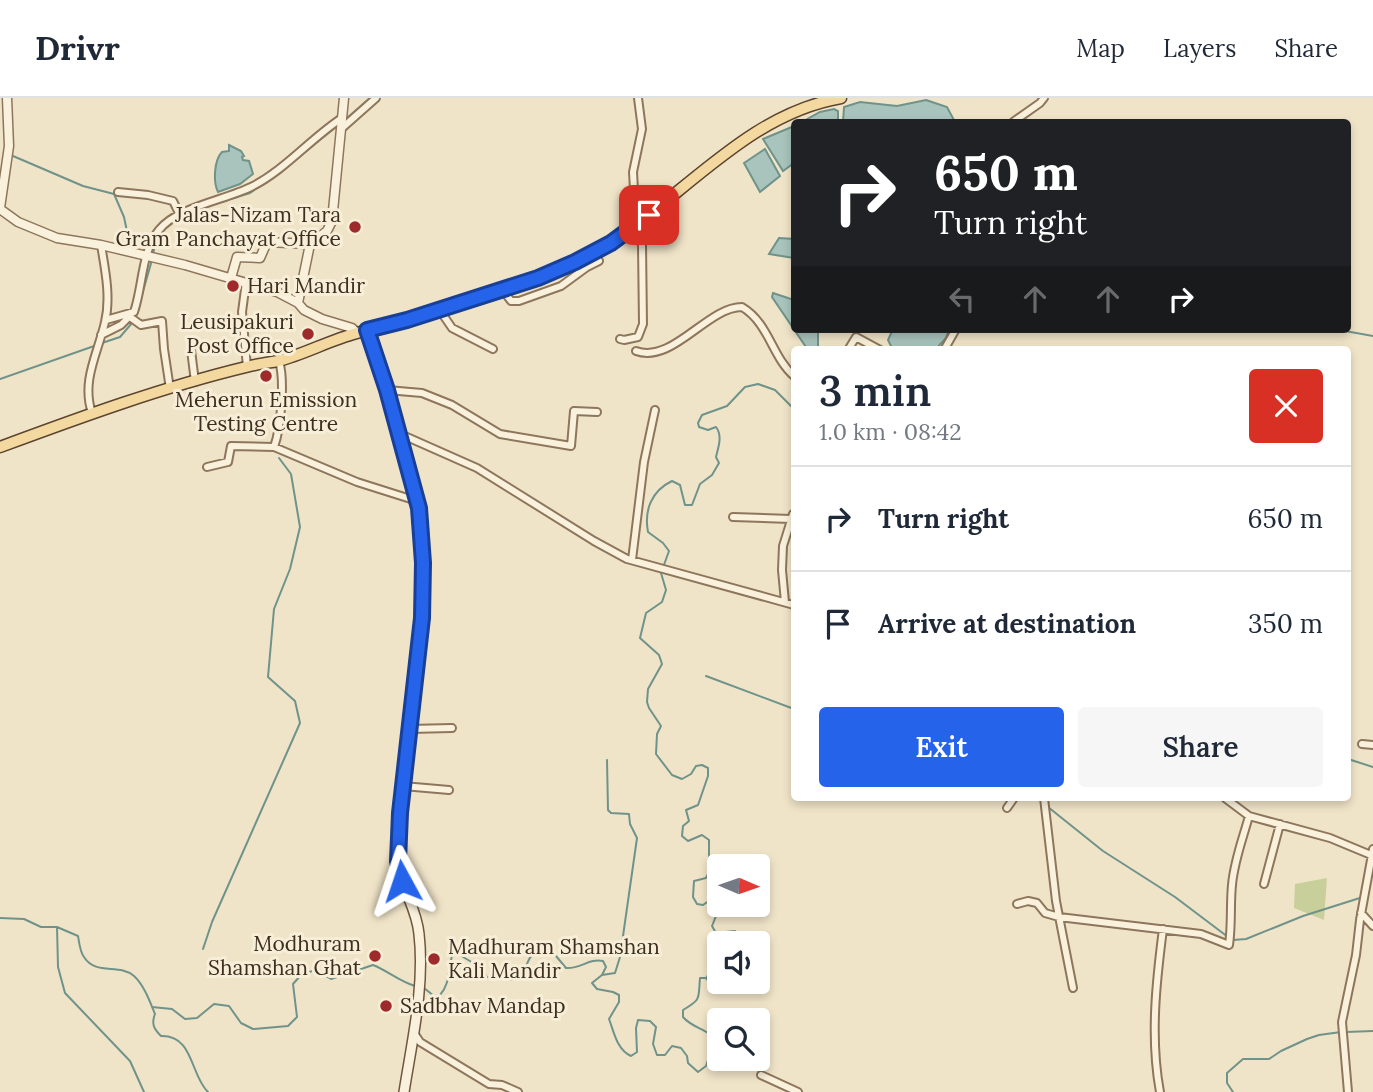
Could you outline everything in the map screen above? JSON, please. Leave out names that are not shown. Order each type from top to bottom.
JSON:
[{"type":"main road","points":[[0,447],[92,413],[279,360],[538,278],[594,252],[633,227],[716,160],[762,129],[790,114],[841,98]]},
{"type":"main road","points":[[362,332],[387,390],[417,501],[423,563],[422,618],[403,786],[398,861],[419,932],[420,965],[414,1034],[404,1092]]},
{"type":"street","points":[[7,98],[9,146],[0,209],[18,222],[68,240],[150,257],[278,292],[322,319],[362,332]]},
{"type":"street","points":[[231,278],[237,257],[261,258],[267,242],[310,244],[327,231],[332,221],[344,98]]},
{"type":"street","points":[[341,129],[376,98]]},
{"type":"street","points":[[620,339],[638,337],[643,324],[642,245],[633,227],[633,172],[642,129],[638,98]]},
{"type":"street","points":[[1017,119],[1044,98]]},
{"type":"street","points":[[99,342],[133,318],[159,229],[179,213],[229,197],[255,185],[342,118]]},
{"type":"street","points":[[118,192],[173,201],[179,213]]},
{"type":"street","points":[[298,303],[310,244]]},
{"type":"street","points":[[92,413],[88,380],[106,320],[106,282],[101,245]]},
{"type":"street","points":[[502,289],[511,301],[519,301],[561,286],[586,267],[599,261],[594,252]]},
{"type":"street","points":[[246,282],[242,312],[247,367]]},
{"type":"street","points":[[636,351],[652,353],[670,346],[730,309],[742,307],[757,320],[791,373]]},
{"type":"street","points":[[439,310],[452,328],[494,349]]},
{"type":"street","points":[[106,320],[133,318],[141,325],[162,321],[170,389]]},
{"type":"street","points":[[850,346],[856,337],[873,346]]},
{"type":"street","points":[[191,350],[195,382]]},
{"type":"street","points":[[274,447],[279,434],[279,360]]},
{"type":"street","points":[[387,390],[422,393],[452,405],[500,434],[571,446],[574,411],[597,412]]},
{"type":"street","points":[[632,560],[644,462],[655,410]]},
{"type":"street","points":[[398,433],[477,468],[594,541],[632,560],[791,604]]},
{"type":"street","points":[[207,467],[228,462],[231,446],[274,447],[357,482],[417,501]]},
{"type":"street","points":[[733,517],[791,516]]},
{"type":"street","points":[[785,602],[783,546],[791,519]]},
{"type":"street","points":[[409,729],[452,728]]},
{"type":"street","points":[[1362,744],[1373,745]]},
{"type":"street","points":[[403,786],[449,790]]},
{"type":"street","points":[[1007,808],[1012,801]]},
{"type":"street","points":[[1229,801],[1250,816],[1372,852],[1368,872],[1370,887],[1361,913],[1356,956],[1342,1026],[1348,1092]]},
{"type":"street","points":[[1044,803],[1059,917],[1073,988]]},
{"type":"street","points":[[1017,904],[1028,901],[1037,903],[1045,914],[1201,934],[1228,944],[1232,885],[1237,857],[1250,816]]},
{"type":"street","points":[[1264,884],[1280,824]]},
{"type":"street","points":[[1361,913],[1373,926]]},
{"type":"street","points":[[1160,1092],[1155,1011],[1163,929]]},
{"type":"street","points":[[414,1034],[420,1042],[489,1084],[502,1085],[518,1092]]},
{"type":"street","points":[[761,1075],[797,1092]]},
{"type":"green space","points":[[1327,878],[1324,920],[1294,908],[1295,884]]},
{"type":"water","points":[[926,100],[947,107],[953,119],[843,119],[844,107],[860,102],[897,106]]},
{"type":"water","points":[[834,109],[838,111],[838,119],[807,119],[820,112]]},
{"type":"water","points":[[791,127],[791,165],[783,171],[763,139]]},
{"type":"water","points":[[229,145],[241,151],[243,160],[249,161],[253,174],[240,184],[218,192],[215,183],[216,166],[222,152],[229,151]]},
{"type":"water","points":[[765,149],[780,176],[760,192],[744,163]]},
{"type":"water","points":[[779,238],[791,239],[791,258],[769,254]]},
{"type":"water","points":[[773,293],[791,299],[791,325],[772,297]]},
{"type":"water","points":[[796,333],[818,333],[818,346],[805,346]]},
{"type":"water","points":[[891,333],[948,333],[939,346],[891,346],[888,340]]},
{"type":"waterway","points":[[346,119],[370,98]]},
{"type":"waterway","points":[[294,161],[337,126]]},
{"type":"waterway","points":[[13,156],[83,186],[114,194],[124,217],[129,241]]},
{"type":"waterway","points":[[198,209],[250,193],[264,183]]},
{"type":"waterway","points":[[153,255],[155,243]]},
{"type":"waterway","points":[[135,319],[152,260]]},
{"type":"waterway","points":[[102,343],[120,337],[132,323]]},
{"type":"waterway","points":[[1351,332],[1373,336]]},
{"type":"waterway","points":[[0,379],[97,345]]},
{"type":"waterway","points":[[709,854],[709,840],[702,835],[688,841],[682,836],[683,826],[689,821],[686,810],[698,805],[708,768],[696,766],[691,774],[682,779],[672,775],[656,754],[657,734],[661,726],[647,702],[648,689],[662,664],[659,655],[640,638],[646,613],[662,602],[666,590],[661,573],[669,551],[648,532],[648,509],[659,490],[672,481],[680,485],[685,505],[692,505],[700,484],[712,475],[719,463],[716,457],[718,431],[716,427],[708,430],[699,427],[702,415],[727,406],[745,387],[758,384],[775,390],[791,406]]},
{"type":"waterway","points":[[203,949],[212,922],[300,723],[295,701],[268,677],[274,609],[290,569],[300,527],[291,474],[279,458]]},
{"type":"waterway","points":[[706,676],[791,708]]},
{"type":"waterway","points":[[602,975],[615,973],[620,957],[637,838],[630,824],[629,814],[611,813],[608,810],[607,760]]},
{"type":"waterway","points":[[1351,760],[1373,767]]},
{"type":"waterway","points":[[1048,807],[1103,851],[1175,897],[1228,937]]},
{"type":"waterway","points":[[707,876],[694,881],[693,897],[697,904],[707,902]]},
{"type":"waterway","points":[[1233,940],[1246,939],[1303,916],[1363,897]]},
{"type":"waterway","points":[[715,931],[712,926],[716,917]]},
{"type":"waterway","points":[[0,918],[24,919],[41,927],[57,927],[78,936],[84,957],[89,963],[101,968],[122,970],[134,976],[144,989],[155,1014],[155,1029],[161,1036],[172,1037],[186,1049],[202,1085],[208,1092]]},
{"type":"waterway","points":[[57,927],[58,967],[65,993],[130,1061],[144,1092]]},
{"type":"waterway","points":[[424,988],[434,996],[440,995],[447,982],[452,956],[458,954],[480,967],[487,977],[513,980],[524,975],[530,958],[544,946],[551,950],[566,968],[603,961],[606,967],[602,975],[592,983],[597,989],[619,995],[619,1002],[609,1019],[614,1035],[626,1053],[631,1056],[637,1052],[638,1020],[650,1021],[656,1027],[653,1044],[657,1055],[665,1055],[672,1046],[681,1048],[688,1063],[698,1072],[707,1063]]},
{"type":"waterway","points":[[152,1007],[172,1009],[185,1019],[197,1018],[214,1004],[229,1006],[241,1023],[253,1029],[288,1026],[297,1017],[293,984],[301,975],[315,970],[331,979],[373,965],[415,986]]},
{"type":"waterway","points":[[707,979],[700,978],[698,998],[683,1010],[683,1017],[707,1033]]},
{"type":"waterway","points":[[1346,1032],[1373,1031]]},
{"type":"waterway","points":[[1233,1092],[1227,1083],[1227,1073],[1243,1059],[1269,1059],[1307,1039],[1341,1032]]},
{"type":"place","name":"Jalas-Nizam Tara Gram Panchayat Office","points":[[355,227]]},
{"type":"place","name":"Hari Mandir","points":[[233,286]]},
{"type":"place","name":"Leusipakuri Post Office","points":[[308,334]]},
{"type":"place","name":"Meherun Emission Testing Centre","points":[[266,376]]},
{"type":"place","name":"Modhuram Shamshan Ghat","points":[[375,956]]},
{"type":"place","name":"Madhuram Shamshan Kali Mandir","points":[[434,959]]},
{"type":"place","name":"Sadbhav Mandap","points":[[386,1006]]},
{"type":"route","points":[[402,881],[398,861],[400,813],[422,618],[423,563],[419,508],[387,390],[367,330],[538,278],[611,243],[649,215]]}]
